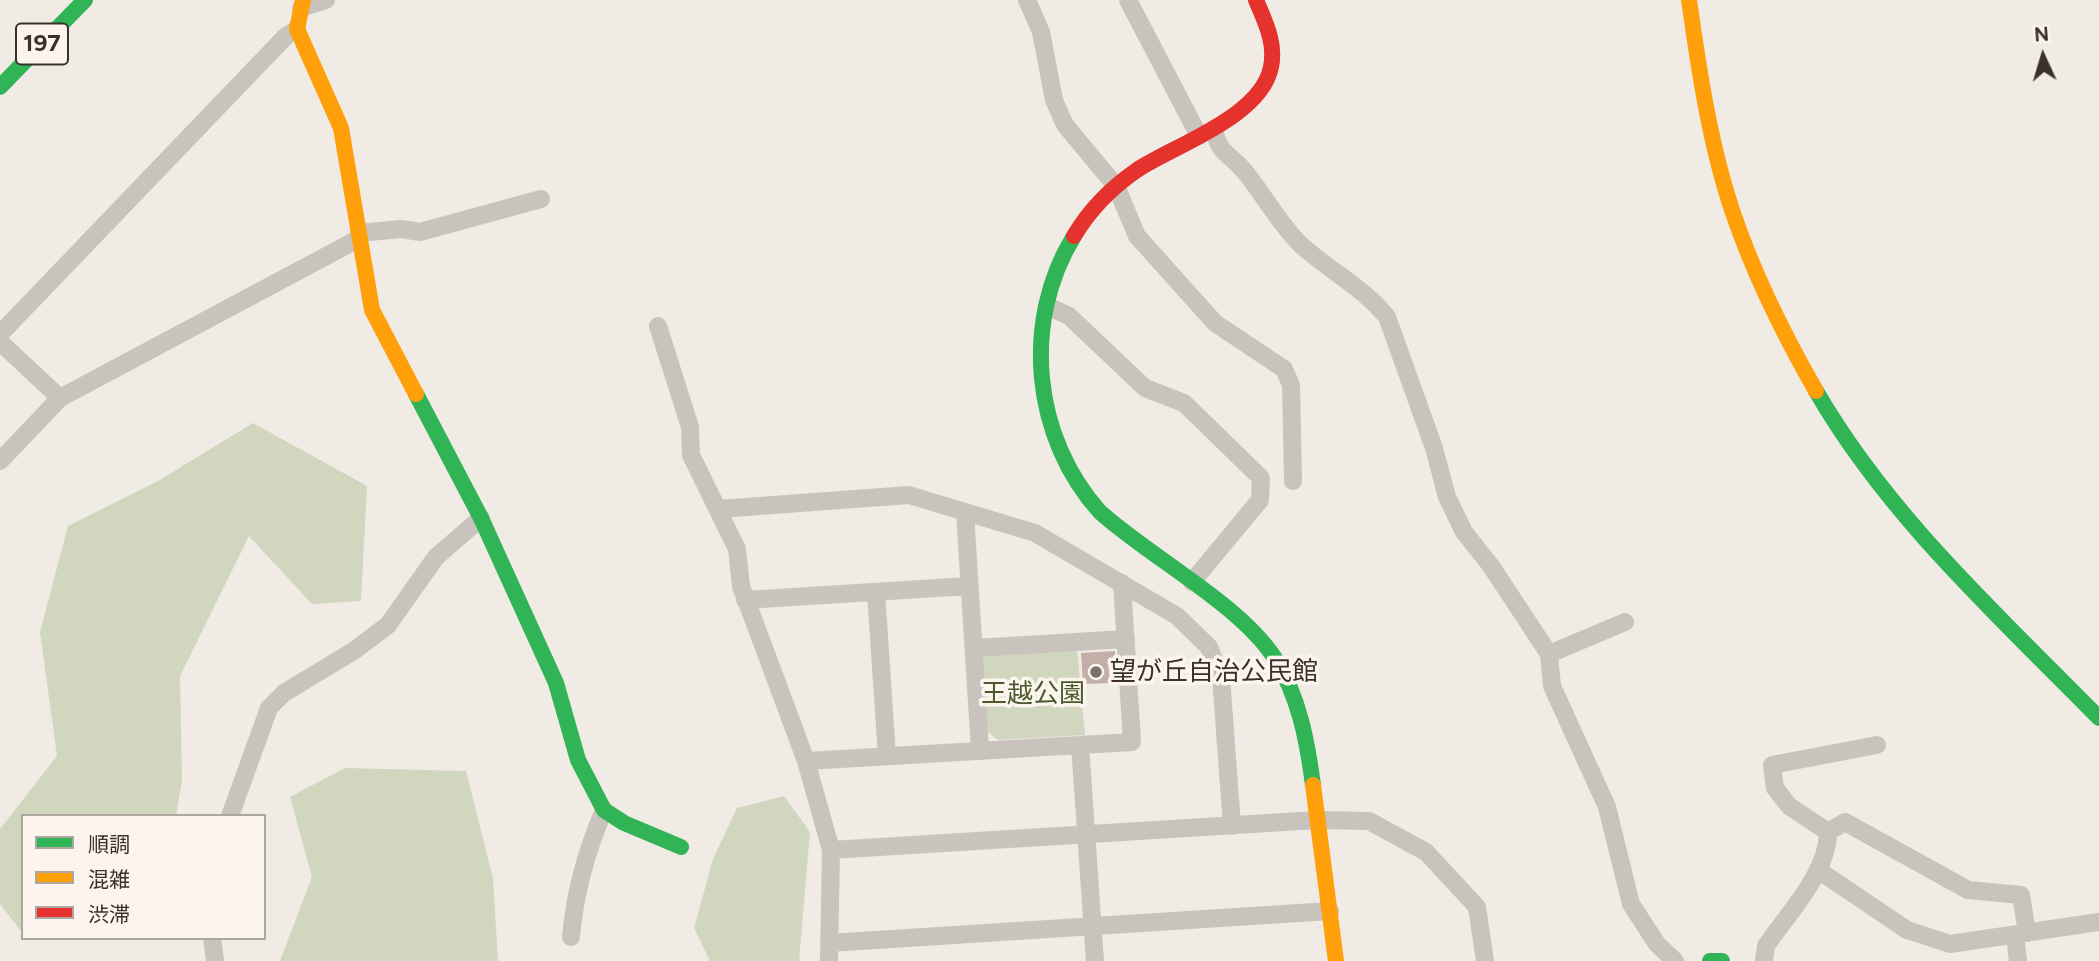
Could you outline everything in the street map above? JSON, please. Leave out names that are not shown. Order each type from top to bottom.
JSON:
[{"type":"main road","name":"197","points":[[0,88],[85,0]]},
{"type":"main road","points":[[1256,0],[1272,29],[1275,56],[1253,101],[1207,133],[1115,186],[1092,210],[1072,238],[1056,274],[1047,306],[1042,355],[1042,395],[1065,466],[1099,511],[1250,629],[1267,647],[1280,669],[1301,716],[1336,961]]},
{"type":"main road","points":[[1689,0],[1700,78],[1733,214],[1787,341],[1846,443],[1905,519],[2099,718]]},
{"type":"main road","points":[[302,4],[297,29],[341,128],[372,310],[481,518],[556,683],[578,760],[604,810],[624,823],[681,847]]},
{"type":"main road","points":[[1710,961],[1722,961]]},
{"type":"street","points":[[302,4],[326,0]]},
{"type":"street","points":[[1027,0],[1041,32],[1054,100],[1065,125],[1115,186],[1137,236],[1215,323],[1284,369],[1291,385],[1293,481]]},
{"type":"street","points":[[1128,0],[1218,149],[1244,171],[1264,202],[1300,244],[1374,302],[1387,317],[1434,448],[1447,497],[1464,532],[1491,566],[1549,654],[1552,687],[1606,807],[1631,904],[1657,944],[1675,961]]},
{"type":"street","points":[[0,334],[286,36],[297,29]]},
{"type":"street","points":[[0,461],[60,398],[359,235],[401,229],[420,232],[541,199]]},
{"type":"street","points":[[1047,306],[1069,316],[1146,388],[1184,403],[1261,478],[1260,500],[1192,582]]},
{"type":"street","points":[[658,326],[690,427],[691,455],[737,549],[745,600],[806,761],[831,850],[829,952],[1093,927],[1330,911]]},
{"type":"street","points":[[0,342],[60,398]]},
{"type":"street","points":[[719,509],[909,495],[1035,533],[1177,616],[1200,636],[1215,657],[1221,677],[1232,826]]},
{"type":"street","points":[[965,513],[981,750]]},
{"type":"street","points":[[231,814],[269,708],[284,693],[355,650],[388,625],[436,557],[481,518]]},
{"type":"street","points":[[806,761],[1132,742],[1122,583]]},
{"type":"street","points":[[745,600],[970,586]]},
{"type":"street","points":[[876,592],[887,756]]},
{"type":"street","points":[[1549,654],[1625,622]]},
{"type":"street","points":[[974,648],[1126,639]]},
{"type":"street","points":[[1080,745],[1095,961]]},
{"type":"street","points":[[1828,832],[1790,806],[1775,788],[1772,765],[1877,745]]},
{"type":"street","points":[[571,937],[582,864],[604,810]]},
{"type":"street","points":[[831,850],[1317,820],[1369,821],[1426,852],[1477,907],[1485,961]]},
{"type":"street","points":[[1828,832],[1846,822],[1968,890],[2021,895],[2018,961]]},
{"type":"street","points":[[1764,961],[1766,946],[1818,870],[1828,848],[1828,832]]},
{"type":"street","points":[[1818,870],[1907,930],[1950,944],[2099,922]]},
{"type":"street","points":[[212,940],[215,961]]},
{"type":"green space","points":[[253,423],[367,486],[361,601],[312,604],[249,536],[180,676],[182,780],[176,814],[21,814],[21,931],[0,904],[0,829],[57,756],[40,632],[68,526],[158,481]]},
{"type":"green space","name":"王越公園","points":[[1077,647],[1085,735],[998,740],[987,731],[982,653]]},
{"type":"green space","points":[[345,768],[466,771],[493,878],[498,961],[280,961],[312,877],[290,797]]},
{"type":"green space","points":[[784,796],[810,832],[799,961],[710,961],[694,928],[713,859],[737,808]]},
{"type":"building","name":"望が丘自治公民館","points":[[1115,651],[1115,661],[1108,662],[1110,683],[1083,684],[1081,653]]},
{"type":"traffic: fast","points":[[0,87],[85,0]]},
{"type":"traffic: fast","points":[[1074,236],[1057,270],[1046,305],[1041,342],[1042,378],[1048,415],[1060,450],[1077,482],[1100,512],[1239,618],[1274,657],[1290,687],[1301,719],[1313,785]]},
{"type":"traffic: fast","points":[[1816,391],[1845,437],[1911,523],[1984,602],[2099,718]]},
{"type":"traffic: fast","points":[[416,394],[481,518],[556,683],[578,760],[604,810],[624,823],[681,847]]},
{"type":"traffic: fast","points":[[1710,961],[1722,961]]},
{"type":"traffic: slow","points":[[303,0],[297,29],[341,128],[372,310],[416,394]]},
{"type":"traffic: slow","points":[[1689,0],[1701,81],[1733,213],[1770,304],[1816,391]]},
{"type":"traffic: slow","points":[[1313,785],[1336,961]]},
{"type":"traffic: jam","points":[[1074,236],[1094,208],[1127,177],[1153,160],[1215,128],[1251,101],[1264,85],[1271,67],[1272,49],[1269,32],[1256,0]]},
{"type":"place","name":"望が丘自治公民館","points":[[1096,672]]}]
